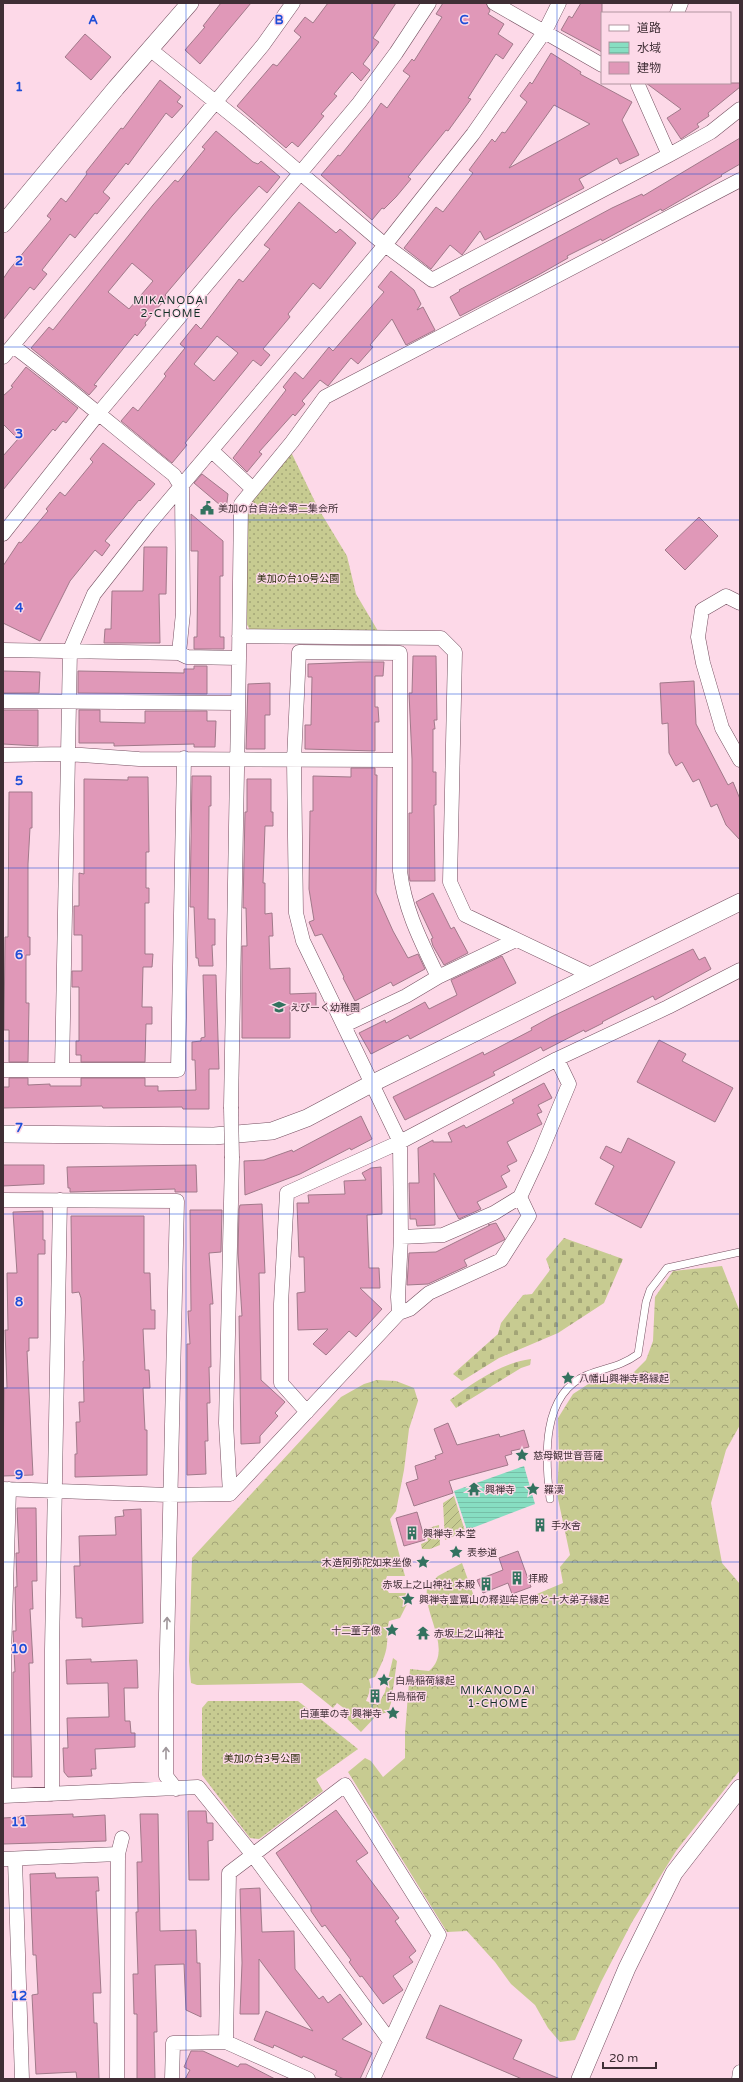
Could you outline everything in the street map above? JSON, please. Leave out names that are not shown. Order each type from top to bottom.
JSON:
[{"type":"street","points":[[3,224],[116,88],[151,50],[190,3]]},
{"type":"street","points":[[3,357],[263,45],[293,3]]},
{"type":"street","points":[[3,534],[98,414],[359,103],[396,53],[429,3]]},
{"type":"street","points":[[494,3],[601,64]]},
{"type":"street","points":[[62,1070],[70,650],[94,594],[149,524],[182,488],[385,245],[473,134],[545,31],[559,3]]},
{"type":"street","points":[[151,50],[385,245],[432,280],[711,132],[740,109]]},
{"type":"street","points":[[637,84],[669,155]]},
{"type":"street","points":[[230,1494],[226,1423],[232,1158],[231,1107],[241,504],[292,442],[325,397],[740,180]]},
{"type":"street","points":[[13,346],[69,388],[98,414],[174,475],[182,488],[183,613],[179,652]]},
{"type":"street","points":[[212,451],[253,489]]},
{"type":"street","points":[[740,604],[726,596],[702,610],[698,637],[703,663],[722,728],[740,760]]},
{"type":"street","points":[[239,636],[441,638],[455,652],[450,882],[465,915],[591,975]]},
{"type":"street","points":[[3,650],[179,652],[187,657],[239,658]]},
{"type":"street","points":[[399,1313],[398,1297],[401,1237],[400,1142],[371,1084],[345,1025],[303,941],[296,913],[294,760],[298,652],[400,653],[400,871],[403,895],[410,918],[438,977]]},
{"type":"street","points":[[3,701],[238,704]]},
{"type":"street","points":[[3,755],[67,754],[139,759],[237,758],[294,760],[400,760]]},
{"type":"street","points":[[3,1070],[178,1070],[184,758]]},
{"type":"street","points":[[3,1134],[214,1136],[272,1131],[307,1118],[371,1084],[740,902]]},
{"type":"street","points":[[345,1025],[406,996],[438,977],[516,940]]},
{"type":"street","points":[[307,1412],[281,1383],[281,1304],[287,1193],[400,1142],[557,1060],[668,1007],[740,970]]},
{"type":"street","points":[[401,1237],[443,1235],[494,1213],[520,1196],[540,1154],[569,1084],[557,1060]]},
{"type":"street","points":[[390,2041],[253,1855],[198,1787],[122,1797],[52,1794],[4,1796],[6,1489],[169,1495],[230,1494],[399,1313],[410,1309],[429,1293],[501,1260],[529,1216],[520,1196]]},
{"type":"street","points":[[3,1200],[177,1201],[169,1495],[166,1776],[176,1789]]},
{"type":"street","points":[[52,1794],[52,1650],[60,1200]]},
{"type":"street","points":[[226,2042],[229,1873],[345,1785],[438,1935],[373,2079]]},
{"type":"street","points":[[580,2079],[627,1968],[674,1872],[740,1788]]},
{"type":"street","points":[[117,2079],[118,1854],[122,1838]]},
{"type":"street","points":[[22,2079],[9,1860],[118,1854]]},
{"type":"street","points":[[172,2079],[173,2043],[226,2042],[308,2079]]},
{"type":"street","points":[[739,2079],[740,2072]]},
{"type":"lane","points":[[550,1499],[547,1447],[555,1408],[568,1388],[586,1375],[626,1363],[638,1354],[646,1302],[650,1290],[667,1268],[740,1252]]},
{"type":"green space","name":"美加の台10号公園","points":[[291,452],[318,508],[347,556],[356,594],[378,631],[250,630],[246,623],[246,506]]},
{"type":"green space","points":[[564,1238],[623,1259],[604,1303],[558,1333],[499,1358],[462,1381],[453,1374],[498,1334],[501,1323],[523,1295],[532,1294],[550,1270],[546,1259]]},
{"type":"green space","points":[[722,1266],[740,1312],[740,1425],[726,1450],[711,1503],[722,1563],[740,1584],[740,1770],[676,1851],[632,1922],[601,1982],[575,2040],[560,2042],[548,2028],[535,2005],[511,1984],[495,1962],[467,1931],[447,1932],[348,1772],[365,1758],[371,1761],[383,1777],[405,1758],[405,1733],[410,1669],[429,1671],[435,1664],[438,1655],[439,1646],[429,1608],[427,1587],[438,1576],[462,1563],[476,1602],[485,1606],[501,1600],[511,1605],[563,1583],[560,1567],[570,1555],[557,1494],[559,1459],[558,1418],[573,1394],[596,1379],[633,1373],[646,1360],[653,1341],[655,1297],[673,1271]]},
{"type":"green space","points":[[531,1359],[530,1365],[521,1368],[456,1408],[450,1400],[488,1374],[520,1361]]},
{"type":"green space","points":[[377,1380],[396,1381],[414,1388],[418,1401],[409,1429],[404,1470],[396,1511],[390,1519],[405,1576],[387,1576],[384,1585],[389,1593],[409,1593],[408,1602],[400,1618],[389,1621],[385,1653],[375,1677],[369,1679],[371,1688],[366,1701],[378,1705],[385,1692],[393,1658],[397,1661],[391,1703],[388,1712],[377,1715],[361,1732],[342,1714],[345,1709],[337,1703],[333,1708],[302,1683],[197,1685],[191,1683],[189,1661],[192,1558],[341,1397],[364,1384]]},
{"type":"green space","points":[[454,1496],[465,1531],[445,1540],[443,1503]]},
{"type":"green space","points":[[439,1525],[440,1545],[430,1549],[422,1549],[421,1544],[428,1541],[425,1529]]},
{"type":"green space","name":"美加の台3号公園","points":[[208,1701],[298,1701],[358,1749],[316,1779],[323,1791],[259,1839],[250,1838],[202,1775],[202,1708]]},
{"type":"water","points":[[524,1466],[535,1504],[467,1530],[454,1491]]},
{"type":"building","points":[[221,3],[251,3],[200,64],[185,50],[205,27],[203,26]]},
{"type":"building","points":[[328,3],[396,3],[373,38],[379,42],[363,64],[370,70],[361,81],[352,72],[334,94],[337,96],[321,114],[324,116],[298,147],[292,142],[286,148],[237,106],[273,64],[277,66],[301,37],[294,31],[305,17],[313,23]]},
{"type":"building","points":[[443,3],[486,3],[490,11],[488,14],[504,24],[498,34],[513,44],[503,59],[496,54],[468,98],[471,99],[448,131],[446,130],[408,177],[411,179],[396,197],[384,209],[382,208],[372,220],[321,175],[338,155],[340,156],[381,103],[387,108],[410,76],[403,71],[412,59],[414,61],[442,17],[436,14]]},
{"type":"building","points":[[581,3],[602,3],[601,51],[561,30],[569,16],[572,18]]},
{"type":"building","points":[[85,34],[111,57],[91,80],[65,57]]},
{"type":"building","points":[[551,53],[581,72],[580,74],[632,102],[622,120],[639,155],[620,164],[617,158],[579,179],[584,188],[485,240],[480,231],[462,255],[450,245],[431,269],[404,248],[436,207],[443,212],[473,173],[469,170],[492,139],[495,142],[502,132],[505,133],[527,102],[520,96],[530,82],[532,84]],"holes":[[[554,105],[590,124],[509,168]]]},
{"type":"building","points":[[160,80],[181,97],[177,102],[183,106],[172,118],[166,113],[128,165],[126,163],[103,192],[110,198],[97,214],[95,213],[75,238],[70,234],[42,270],[47,274],[34,290],[30,287],[3,320],[3,279],[51,219],[47,216],[61,198],[66,202],[87,174],[86,172],[121,128],[123,129]]},
{"type":"building","points":[[740,83],[740,87],[708,113],[709,116],[697,124],[699,127],[681,139],[667,118],[681,109],[647,84]]},
{"type":"building","points":[[216,131],[253,162],[258,164],[261,161],[280,177],[267,193],[259,186],[232,216],[165,295],[167,297],[145,323],[146,325],[137,336],[135,334],[94,385],[97,386],[89,395],[31,348],[49,327],[53,330],[153,205],[175,180],[178,182],[205,149],[202,147]],"holes":[[[132,263],[153,281],[129,309],[108,292]]]},
{"type":"building","points":[[740,138],[740,164],[721,175],[722,176],[662,211],[661,209],[602,241],[601,239],[567,256],[568,258],[540,274],[460,316],[450,297],[460,291],[459,290],[612,208],[642,194],[643,196]]},
{"type":"building","points":[[299,202],[336,233],[340,229],[356,243],[320,289],[313,283],[288,314],[290,317],[263,349],[270,355],[261,366],[253,360],[185,443],[187,445],[172,463],[121,421],[133,407],[138,411],[166,376],[164,374],[185,348],[180,344],[196,324],[201,329],[239,279],[243,282],[270,249],[264,245]],"holes":[[[217,336],[238,353],[214,381],[194,364]]]},
{"type":"building","points":[[391,271],[414,290],[421,304],[417,310],[423,307],[435,330],[406,345],[392,319],[370,345],[373,347],[358,364],[351,358],[328,386],[320,380],[302,401],[305,404],[295,416],[293,414],[259,452],[262,454],[247,472],[233,458],[286,390],[283,387],[295,372],[303,379],[329,347],[333,351],[384,292],[378,287]]},
{"type":"building","points":[[26,367],[78,408],[66,423],[63,421],[55,431],[53,429],[3,490],[3,456],[18,439],[3,424],[3,396],[13,387],[11,386]]},
{"type":"building","points":[[103,443],[155,484],[140,501],[139,500],[105,541],[110,545],[102,556],[95,550],[70,581],[40,641],[3,623],[3,566],[19,542],[21,543],[48,511],[46,509],[60,492],[65,496],[93,462],[90,459]]},
{"type":"building","points":[[202,474],[228,494],[226,510],[194,483]]},
{"type":"building","points":[[191,514],[223,541],[223,576],[220,576],[220,637],[224,637],[224,649],[194,649],[194,637],[197,637],[198,551],[191,551]]},
{"type":"building","points":[[699,517],[718,536],[685,570],[665,550]]},
{"type":"building","points":[[144,547],[167,547],[166,594],[159,594],[160,643],[104,643],[105,629],[111,629],[112,591],[143,591]]},
{"type":"building","points":[[413,656],[436,656],[437,720],[434,720],[435,729],[433,729],[433,772],[436,772],[436,805],[434,805],[435,881],[410,881],[409,875],[409,813],[412,813],[412,759],[409,693],[412,693]]},
{"type":"building","points":[[384,662],[383,676],[375,676],[375,707],[378,707],[379,722],[375,722],[375,751],[305,749],[305,725],[311,725],[312,677],[308,677],[308,664]]},
{"type":"building","points":[[194,666],[207,666],[207,694],[78,693],[78,671],[184,673],[184,669],[194,669]]},
{"type":"building","points":[[3,671],[40,672],[39,693],[3,693]]},
{"type":"building","points":[[694,681],[696,724],[728,785],[733,782],[740,799],[740,840],[726,825],[717,804],[711,807],[699,779],[693,782],[682,762],[676,766],[669,753],[668,723],[662,724],[660,683]]},
{"type":"building","points":[[270,683],[270,715],[265,715],[265,749],[246,749],[248,684]]},
{"type":"building","points":[[3,710],[38,710],[38,746],[3,744]]},
{"type":"building","points":[[79,710],[100,710],[100,722],[145,723],[145,711],[207,711],[207,721],[216,721],[215,747],[194,747],[194,744],[114,746],[114,743],[79,743]]},
{"type":"building","points":[[351,768],[375,768],[375,775],[377,775],[376,893],[393,931],[408,958],[418,954],[425,969],[393,986],[391,982],[355,1001],[322,934],[315,936],[309,922],[314,920],[309,889],[310,811],[313,811],[313,776],[351,777]]},
{"type":"building","points":[[192,776],[211,776],[211,806],[209,806],[208,919],[215,919],[215,945],[212,945],[213,966],[199,966],[198,958],[196,958],[194,907],[190,907]]},
{"type":"building","points":[[128,777],[148,777],[149,852],[146,852],[146,888],[149,888],[149,903],[145,903],[145,954],[153,954],[152,967],[143,967],[142,1007],[152,1007],[152,1024],[146,1024],[145,1062],[81,1062],[81,1055],[76,1055],[76,1041],[79,1041],[79,987],[72,987],[72,971],[82,971],[82,935],[74,935],[74,906],[79,906],[79,873],[84,874],[84,779],[128,780]]},
{"type":"building","points":[[247,779],[271,779],[271,812],[273,812],[273,826],[265,826],[263,883],[265,883],[265,914],[272,913],[273,936],[269,936],[270,969],[290,968],[290,994],[316,993],[316,1006],[290,1007],[290,1038],[242,1038],[242,946],[247,946],[246,908],[243,908]]},
{"type":"building","points":[[9,792],[32,792],[32,828],[30,828],[28,864],[28,937],[30,937],[30,955],[26,955],[26,1003],[29,1003],[28,1062],[9,1062],[9,1030],[4,1030],[5,937],[8,937]]},
{"type":"building","points":[[433,893],[451,929],[454,927],[468,953],[444,965],[433,946],[431,939],[433,938],[416,902]]},
{"type":"building","points":[[693,949],[699,960],[705,957],[711,969],[655,1000],[653,996],[585,1032],[584,1030],[543,1051],[541,1047],[493,1072],[495,1075],[405,1120],[393,1097],[483,1052],[484,1055],[532,1030],[531,1028],[551,1017]]},
{"type":"building","points":[[502,956],[516,983],[410,1039],[408,1035],[371,1054],[359,1033],[385,1020],[386,1023],[425,1002],[429,1009],[457,995],[451,980]]},
{"type":"building","points":[[203,975],[216,975],[219,1069],[209,1069],[209,1109],[183,1109],[182,1107],[103,1108],[102,1106],[3,1108],[3,1087],[9,1087],[9,1078],[28,1078],[28,1085],[50,1084],[50,1086],[81,1086],[81,1078],[145,1078],[145,1086],[158,1086],[158,1091],[196,1090],[195,1060],[192,1060],[192,1042],[201,1041],[201,1038],[205,1037]]},
{"type":"building","points":[[659,1040],[686,1054],[682,1061],[733,1088],[715,1122],[637,1082]]},
{"type":"building","points":[[544,1083],[552,1098],[538,1105],[542,1112],[537,1114],[542,1124],[507,1142],[517,1161],[507,1166],[510,1171],[501,1176],[507,1187],[477,1202],[481,1209],[459,1219],[434,1173],[435,1225],[417,1226],[416,1219],[410,1219],[409,1183],[419,1183],[418,1148],[433,1140],[433,1142],[452,1142],[448,1133],[464,1125],[466,1128],[514,1103],[512,1100]]},
{"type":"building","points":[[361,1116],[372,1139],[351,1150],[350,1148],[300,1174],[245,1195],[244,1161],[264,1160],[292,1150],[293,1152]]},
{"type":"building","points":[[628,1138],[675,1162],[641,1228],[595,1204],[614,1166],[600,1158],[606,1146],[621,1153]]},
{"type":"building","points":[[3,1165],[44,1165],[44,1184],[3,1186]]},
{"type":"building","points":[[196,1165],[197,1192],[175,1192],[175,1189],[70,1192],[70,1188],[68,1188],[67,1167]]},
{"type":"building","points":[[381,1167],[382,1214],[367,1215],[369,1268],[379,1268],[380,1288],[360,1288],[382,1309],[356,1337],[349,1331],[326,1355],[313,1344],[328,1329],[298,1330],[297,1293],[305,1292],[304,1257],[299,1257],[297,1203],[309,1203],[308,1195],[345,1194],[344,1181],[366,1180],[362,1173],[371,1168]]},
{"type":"building","points":[[262,1204],[265,1273],[259,1273],[261,1380],[285,1402],[275,1413],[278,1416],[260,1436],[260,1443],[241,1444],[239,1316],[242,1316],[238,1253],[239,1209],[240,1205]]},
{"type":"building","points":[[190,1210],[222,1210],[221,1252],[209,1253],[213,1304],[210,1304],[211,1367],[209,1367],[210,1403],[207,1403],[208,1441],[205,1441],[206,1474],[187,1475],[187,1344],[190,1344],[188,1311],[191,1311]]},
{"type":"building","points":[[43,1211],[43,1240],[45,1240],[45,1254],[38,1254],[38,1338],[29,1338],[29,1351],[27,1351],[33,1475],[3,1476],[4,1388],[7,1388],[5,1330],[8,1330],[7,1273],[17,1273],[13,1212]]},
{"type":"building","points":[[71,1216],[144,1216],[144,1273],[150,1273],[151,1310],[155,1310],[155,1329],[143,1329],[145,1370],[149,1370],[150,1388],[143,1388],[145,1430],[147,1430],[147,1475],[75,1477],[75,1454],[77,1454],[76,1422],[80,1422],[79,1402],[84,1402],[84,1361],[81,1298],[79,1292],[72,1293]]},
{"type":"building","points":[[496,1223],[505,1239],[464,1260],[467,1266],[428,1284],[407,1285],[409,1253],[436,1252],[490,1225],[488,1225]]},
{"type":"building","points":[[448,1423],[457,1445],[499,1434],[500,1437],[524,1430],[529,1447],[511,1451],[512,1454],[505,1456],[508,1465],[449,1481],[453,1493],[414,1506],[406,1483],[418,1479],[415,1466],[436,1459],[435,1456],[443,1453],[434,1429]]},
{"type":"building","points":[[17,1508],[36,1508],[37,1581],[32,1581],[33,1609],[30,1609],[33,1663],[29,1663],[32,1777],[13,1777],[13,1672],[15,1672],[13,1631],[16,1631],[16,1553],[19,1553]]},
{"type":"building","points":[[141,1509],[143,1623],[82,1627],[82,1618],[76,1618],[74,1566],[80,1566],[79,1536],[116,1535],[115,1517],[124,1516],[123,1510]]},
{"type":"building","name":"興禅寺 本堂","points":[[417,1512],[425,1540],[404,1546],[396,1518]]},
{"type":"building","name":"拝殿","points":[[518,1551],[531,1587],[512,1594],[508,1583],[483,1593],[477,1580],[503,1570],[499,1558]]},
{"type":"building","points":[[91,1659],[91,1662],[137,1660],[138,1688],[124,1688],[125,1721],[130,1721],[131,1733],[135,1733],[135,1747],[95,1749],[96,1769],[91,1769],[92,1776],[68,1777],[64,1772],[63,1748],[68,1748],[67,1718],[109,1717],[108,1683],[67,1684],[66,1660]]},
{"type":"building","points":[[336,1810],[368,1853],[356,1861],[399,1918],[395,1921],[416,1951],[409,1957],[413,1962],[393,1976],[403,1990],[383,2004],[362,1976],[360,1977],[349,1962],[351,1960],[325,1925],[322,1927],[311,1911],[311,1906],[276,1853]]},
{"type":"building","points":[[188,1811],[206,1811],[207,1823],[213,1823],[213,1840],[208,1841],[209,1880],[189,1880]]},
{"type":"building","points":[[73,1814],[73,1817],[105,1815],[106,1841],[3,1844],[3,1818]]},
{"type":"building","points":[[140,1814],[158,1814],[160,1931],[196,1930],[197,1963],[200,1963],[201,2017],[186,2010],[184,1964],[155,1965],[157,2032],[154,2032],[155,2079],[137,2079],[137,2014],[134,2014],[133,1974],[138,1974],[136,1912],[138,1912],[137,1862],[142,1862]]},
{"type":"building","points":[[55,1873],[56,1878],[98,1877],[99,1891],[96,1891],[101,1993],[93,1993],[94,2023],[97,2023],[99,2079],[77,2079],[76,2072],[36,2074],[32,1995],[38,1994],[36,1955],[33,1955],[30,1874]]},
{"type":"building","points":[[260,1888],[262,1932],[294,1931],[295,1969],[319,1999],[323,1996],[328,2003],[340,1994],[362,2024],[342,2039],[372,2053],[360,2079],[344,2079],[335,2075],[337,2071],[303,2056],[302,2058],[274,2045],[273,2048],[254,2040],[266,2011],[313,2031],[259,1959],[259,2014],[240,2014],[242,1963],[240,1889]]},
{"type":"building","points":[[440,2005],[522,2040],[513,2059],[560,2079],[522,2079],[426,2038]]},
{"type":"building","points":[[191,2051],[203,2051],[238,2067],[240,2064],[246,2064],[275,2079],[185,2079],[190,2070],[184,2067]]},
{"type":"place","name":"美加の台自治会第二集会所","points":[[207,508]]},
{"type":"place","name":"えぴーく幼稚園","points":[[279,1007]]},
{"type":"place","name":"八幡山興禅寺略縁起","points":[[568,1378]]},
{"type":"place","name":"慈母観世音菩薩","points":[[522,1455]]},
{"type":"place","name":"興禅寺","points":[[474,1489]]},
{"type":"place","name":"羅漢","points":[[533,1489]]},
{"type":"place","name":"手水舎","points":[[540,1525]]},
{"type":"place","name":"興禅寺 本堂","points":[[412,1533]]},
{"type":"place","name":"表参道","points":[[456,1552]]},
{"type":"place","name":"木造阿弥陀如来坐像","points":[[423,1562]]},
{"type":"place","name":"拝殿","points":[[517,1578]]},
{"type":"place","name":"赤坂上之山神社 本殿","points":[[486,1584]]},
{"type":"place","name":"興禅寺霊鷲山の釋迦牟尼佛と十大弟子縁起","points":[[408,1599]]},
{"type":"place","name":"十二童子像","points":[[392,1630]]},
{"type":"place","name":"赤坂上之山神社","points":[[423,1633]]},
{"type":"place","name":"白鳥稲荷縁起","points":[[384,1680]]},
{"type":"place","name":"白鳥稲荷","points":[[375,1696]]},
{"type":"place","name":"白蓮華の寺 興禅寺","points":[[393,1713]]},
{"type":"district","name":"MIKANODAI 2-CHOME","points":[[171,306]]},
{"type":"district","name":"MIKANODAI 1-CHOME","points":[[498,1696]]}]
